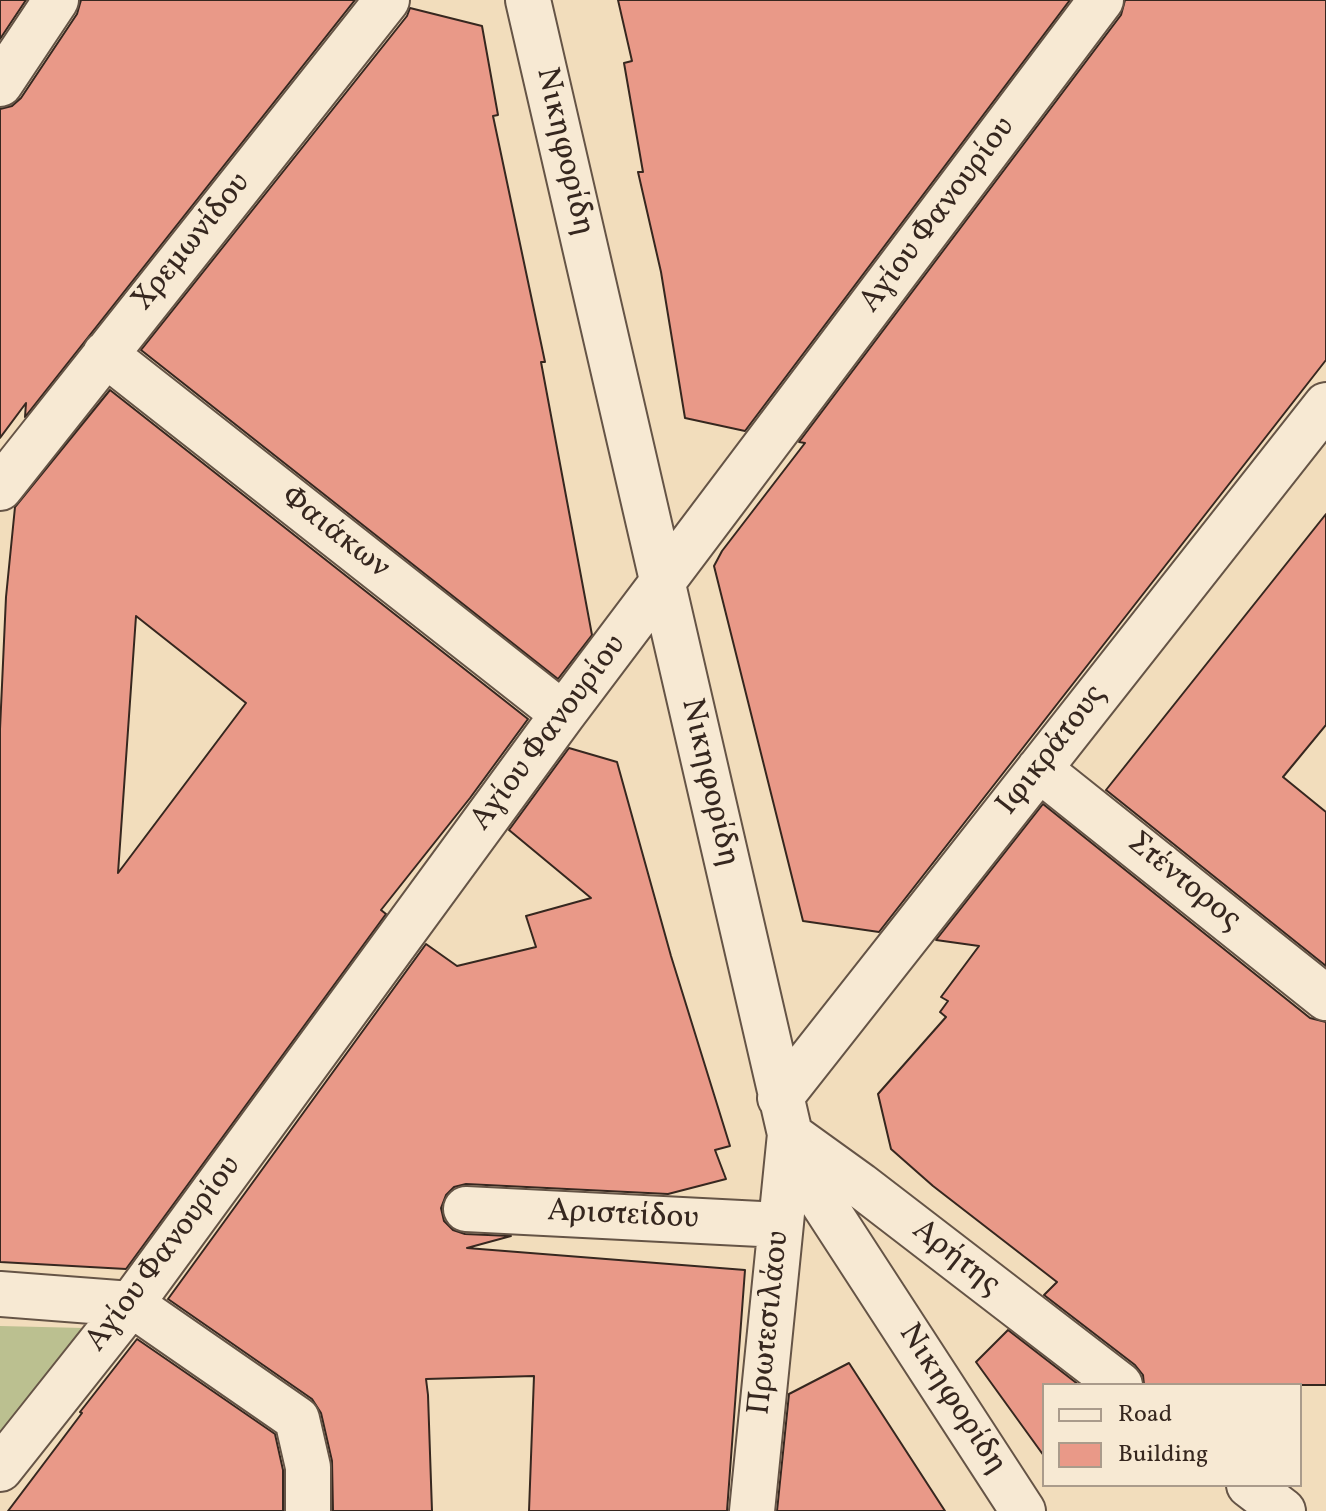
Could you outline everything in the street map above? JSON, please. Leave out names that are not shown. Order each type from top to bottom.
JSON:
[{"type":"street","points":[[0,84],[56,0]]},
{"type":"street","name":"Χρεμωνίδου","points":[[0,488],[387,0]]},
{"type":"street","name":"Νικηφορίδη","points":[[528,0],[785,1116],[823,1203],[1023,1511]]},
{"type":"street","name":"Αγίου Φανουρίου","points":[[0,1469],[131,1304],[563,714],[1101,0]]},
{"type":"street","name":"Φαιάκων","points":[[105,354],[563,714]]},
{"type":"street","name":"Ιφικράτους","points":[[785,1116],[1039,769],[1317,433]]},
{"type":"street","name":"Στέντορος","points":[[1039,769],[1326,998]]},
{"type":"street","name":"Πρωτεσιλάου","points":[[752,1511],[780,1225],[785,1116]]},
{"type":"street","name":"Αρήτης","points":[[785,1116],[860,1185],[1117,1383]]},
{"type":"street","name":"Αριστείδου","points":[[466,1209],[780,1225]]},
{"type":"street","points":[[0,1294],[131,1304],[297,1419],[308,1467],[308,1511]]},
{"type":"street","points":[[1252,1487],[1283,1511]]},
{"type":"green space","points":[[0,1326],[84,1328],[0,1443]]},
{"type":"building","points":[[0,0],[26,0],[0,39]]},
{"type":"building","points":[[81,0],[355,0],[25,417],[26,403],[0,438],[0,109],[12,106],[21,98],[77,14]]},
{"type":"building","points":[[618,0],[1070,0],[745,431],[685,418],[661,272],[638,172],[643,172],[624,63],[632,61]]},
{"type":"building","points":[[1125,0],[1326,0],[1326,360],[879,932],[803,921],[714,566],[722,551],[805,443],[799,442],[1121,15]]},
{"type":"building","points":[[410,8],[482,26],[498,115],[493,116],[545,362],[541,362],[592,635],[558,679],[141,350],[407,16]]},
{"type":"building","points":[[110,390],[528,719],[381,910],[386,914],[126,1269],[0,1262],[0,729],[6,597],[15,507]],"holes":[[[136,616],[246,703],[118,873]]]},
{"type":"building","points":[[1326,514],[1326,725],[1283,777],[1326,812],[1326,966],[1106,790]]},
{"type":"building","points":[[569,748],[617,762],[671,956],[730,1146],[715,1150],[726,1179],[668,1194],[466,1184],[454,1187],[446,1195],[441,1208],[444,1221],[453,1230],[465,1234],[511,1236],[467,1248],[745,1270],[727,1511],[529,1511],[534,1376],[426,1379],[432,1511],[333,1511],[332,1461],[321,1413],[312,1399],[168,1299],[426,944],[457,966],[536,947],[526,916],[591,898],[509,830]]},
{"type":"building","points":[[1043,804],[1310,1018],[1326,1022],[1326,1385],[1144,1383],[1143,1375],[1135,1365],[1044,1295],[1057,1282],[933,1186],[891,1149],[878,1094],[946,1017],[940,1012],[948,1001],[941,997],[979,946],[936,940]]},
{"type":"building","points":[[1008,1330],[1076,1383],[1042,1383],[1042,1453],[976,1362]]},
{"type":"building","points":[[137,1339],[275,1434],[283,1470],[283,1511],[8,1511]]},
{"type":"building","points":[[849,1363],[945,1511],[777,1511],[789,1394]]}]
